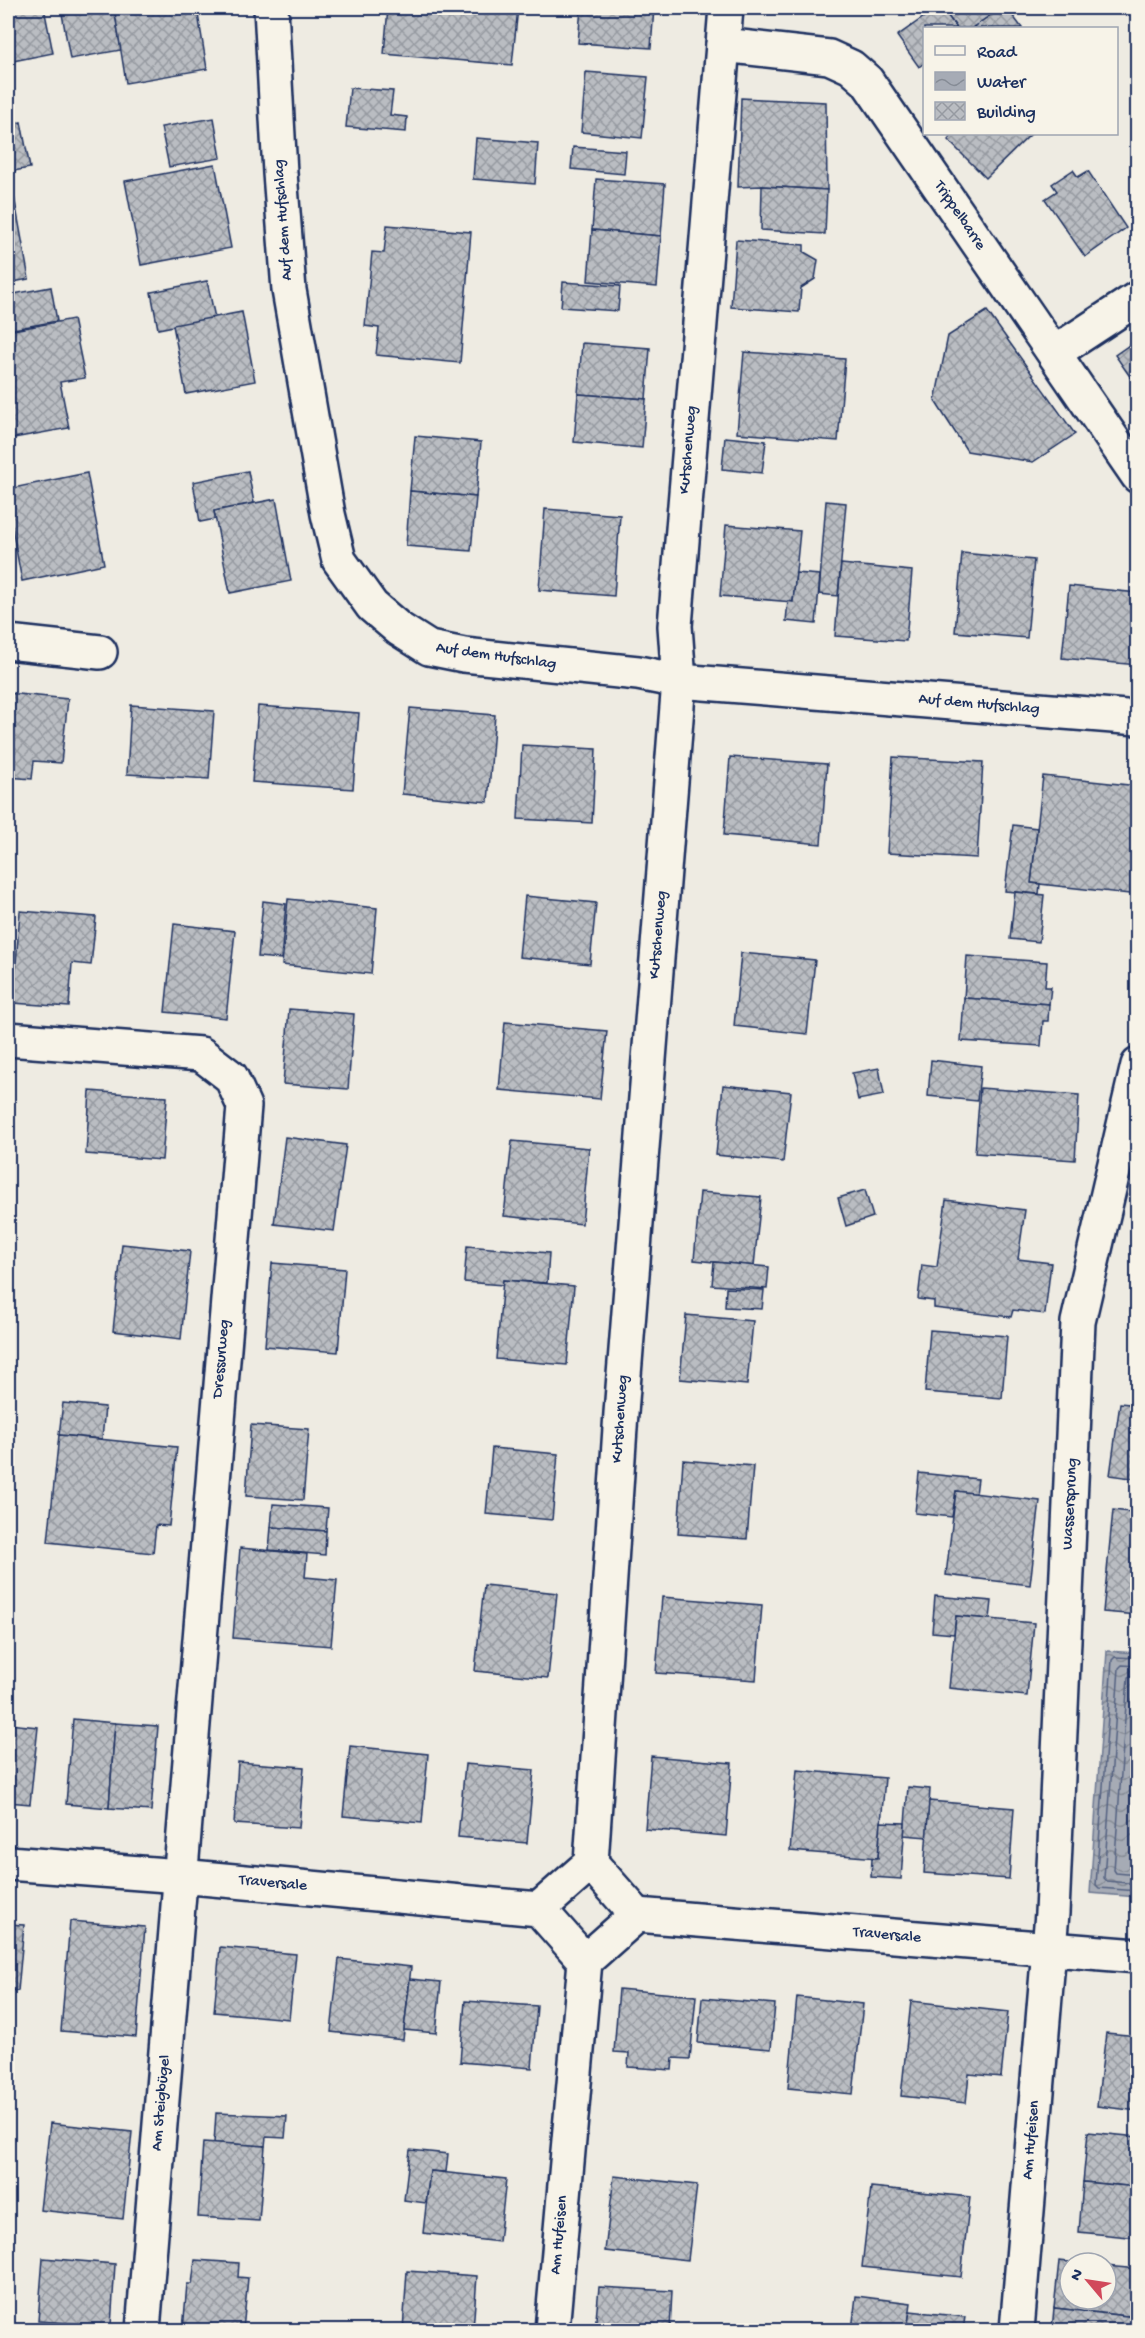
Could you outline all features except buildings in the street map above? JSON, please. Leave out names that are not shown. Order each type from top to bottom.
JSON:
[{"type":"street","name":"Auf dem Hufschlag","points":[[271,8],[289,290],[328,514],[339,560],[372,606],[399,629],[429,648],[486,658],[638,673],[679,681],[1137,718]]},
{"type":"street","name":"Kutschenweg","points":[[591,1863],[620,1425],[679,681],[675,626],[726,8]]},
{"type":"street","name":"Trippelbarre","points":[[723,45],[829,57],[851,67],[867,81],[1137,476]]},
{"type":"street","points":[[1054,353],[1137,298]]},
{"type":"street","points":[[8,642],[100,652]]},
{"type":"street","name":"Dressurweg","points":[[8,1039],[201,1054],[231,1077],[244,1106],[180,1876]]},
{"type":"street","name":"Wassersprung","points":[[1049,1949],[1078,1322],[1137,1065]]},
{"type":"street","name":"Traversale","points":[[8,1863],[180,1876],[539,1909]]},
{"type":"street","points":[[591,1863],[637,1915],[585,1961],[539,1909],[591,1863]]},
{"type":"street","name":"Am Steigbügel","points":[[143,2331],[180,1876]]},
{"type":"street","name":"Traversale","points":[[637,1915],[1137,1956]]},
{"type":"street","name":"Am Hufeisen","points":[[1017,2331],[1049,1949]]},
{"type":"street","name":"Am Hufeisen","points":[[552,2331],[585,1961]]},
{"type":"water","points":[[1107,1651],[1137,1653],[1137,1897],[1090,1893]]}]
